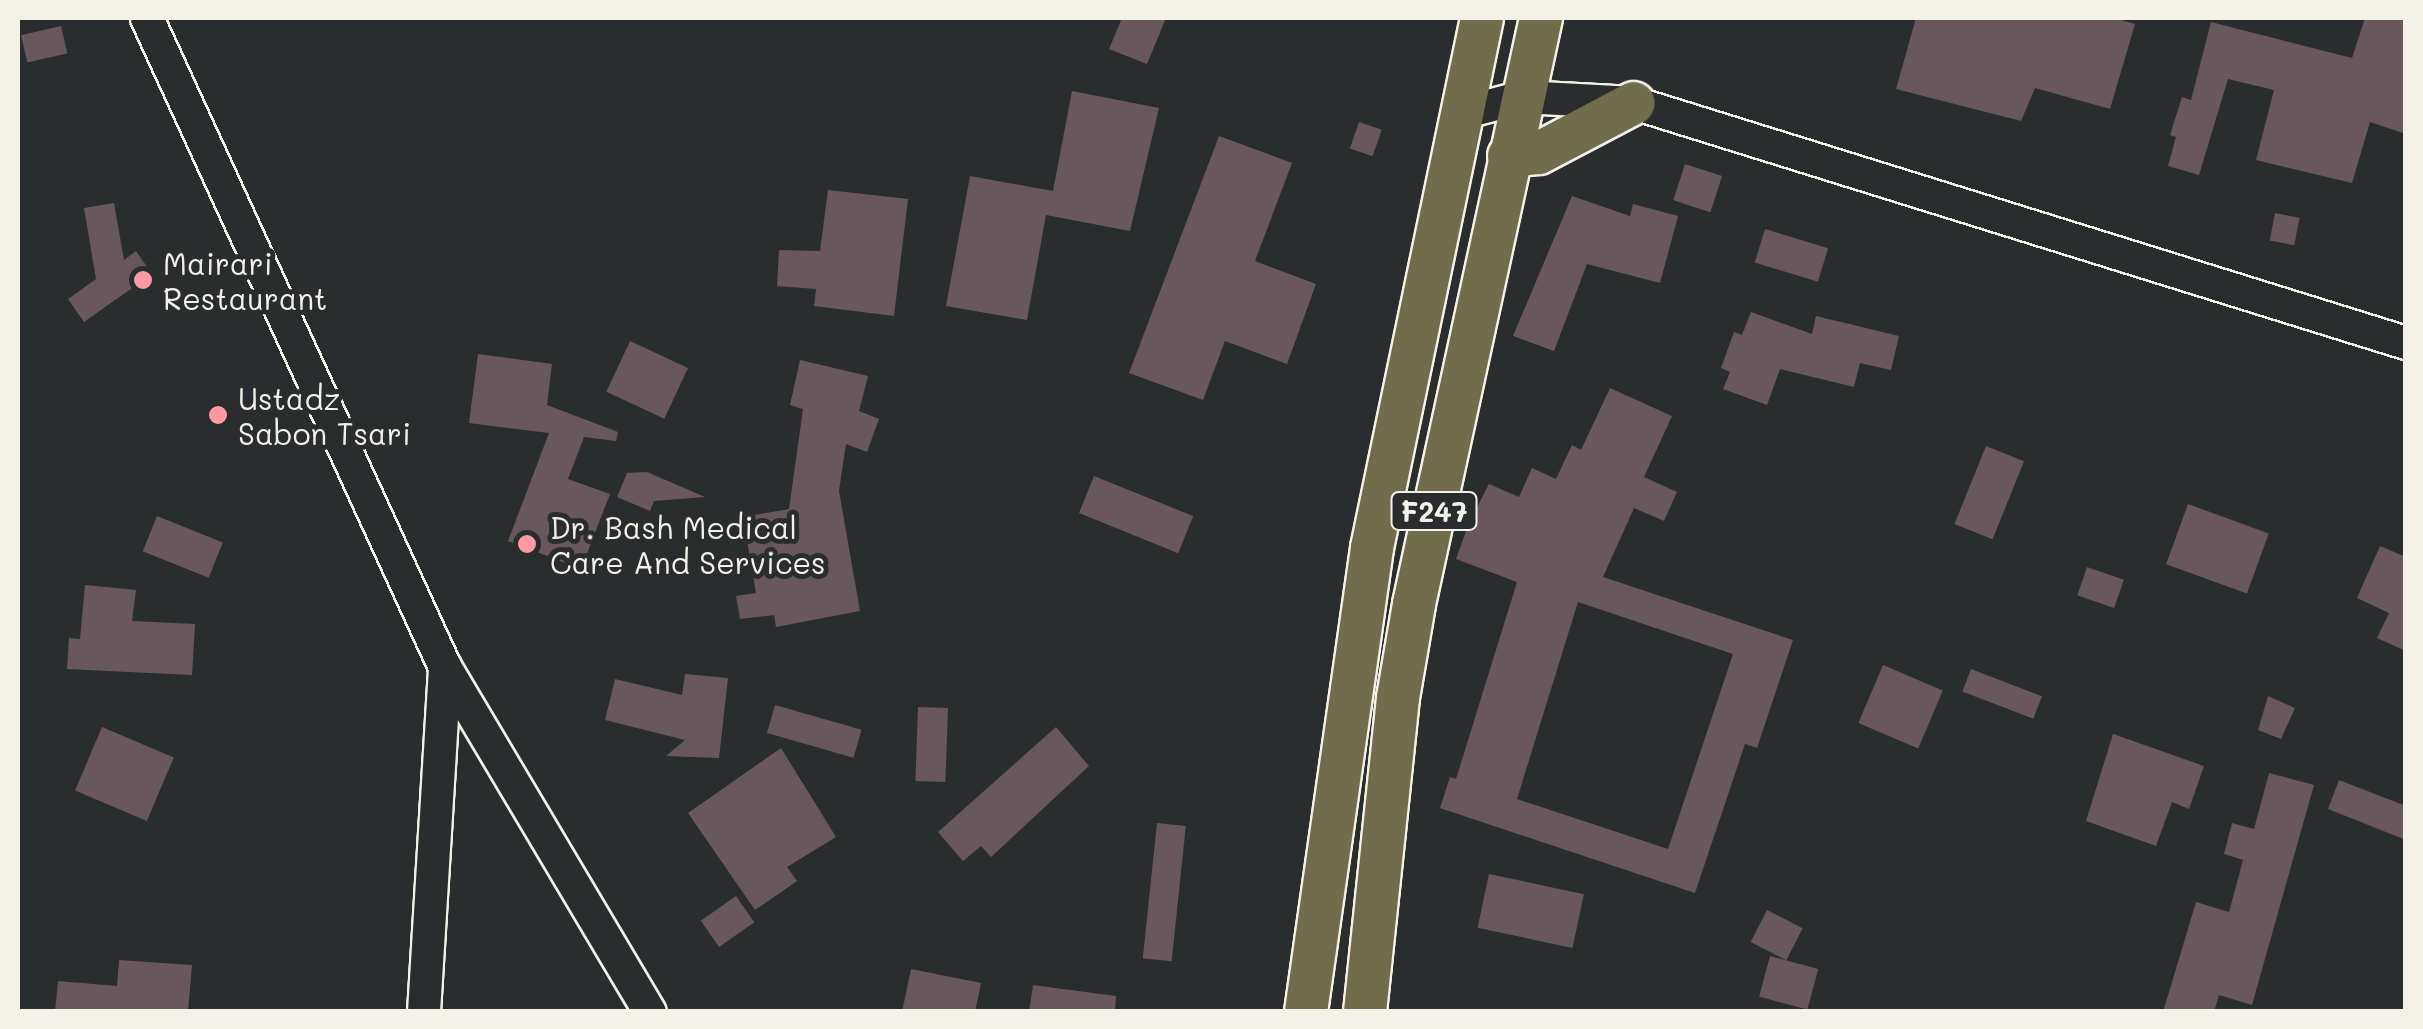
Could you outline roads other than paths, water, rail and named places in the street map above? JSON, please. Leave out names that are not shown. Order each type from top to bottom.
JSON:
[{"type":"main road","name":"F247","points":[[1306,1012],[1372,548],[1458,114],[1482,18]]},
{"type":"main road","name":"F247","points":[[1365,1012],[1398,698],[1508,156],[1541,18]]},
{"type":"main road","points":[[1508,156],[1538,153],[1634,104]]},
{"type":"street","points":[[147,18],[445,668],[650,1012]]},
{"type":"street","points":[[1458,114],[1523,97],[1634,104],[2406,342]]},
{"type":"street","points":[[424,1012],[445,668]]},
{"type":"place","name":"Mairari Restaurant","points":[[143,280]]},
{"type":"place","name":"Ustadz Sabon Tsari","points":[[218,415]]},
{"type":"place","name":"Dr. Bash Medical Care And Services","points":[[527,544]]}]
